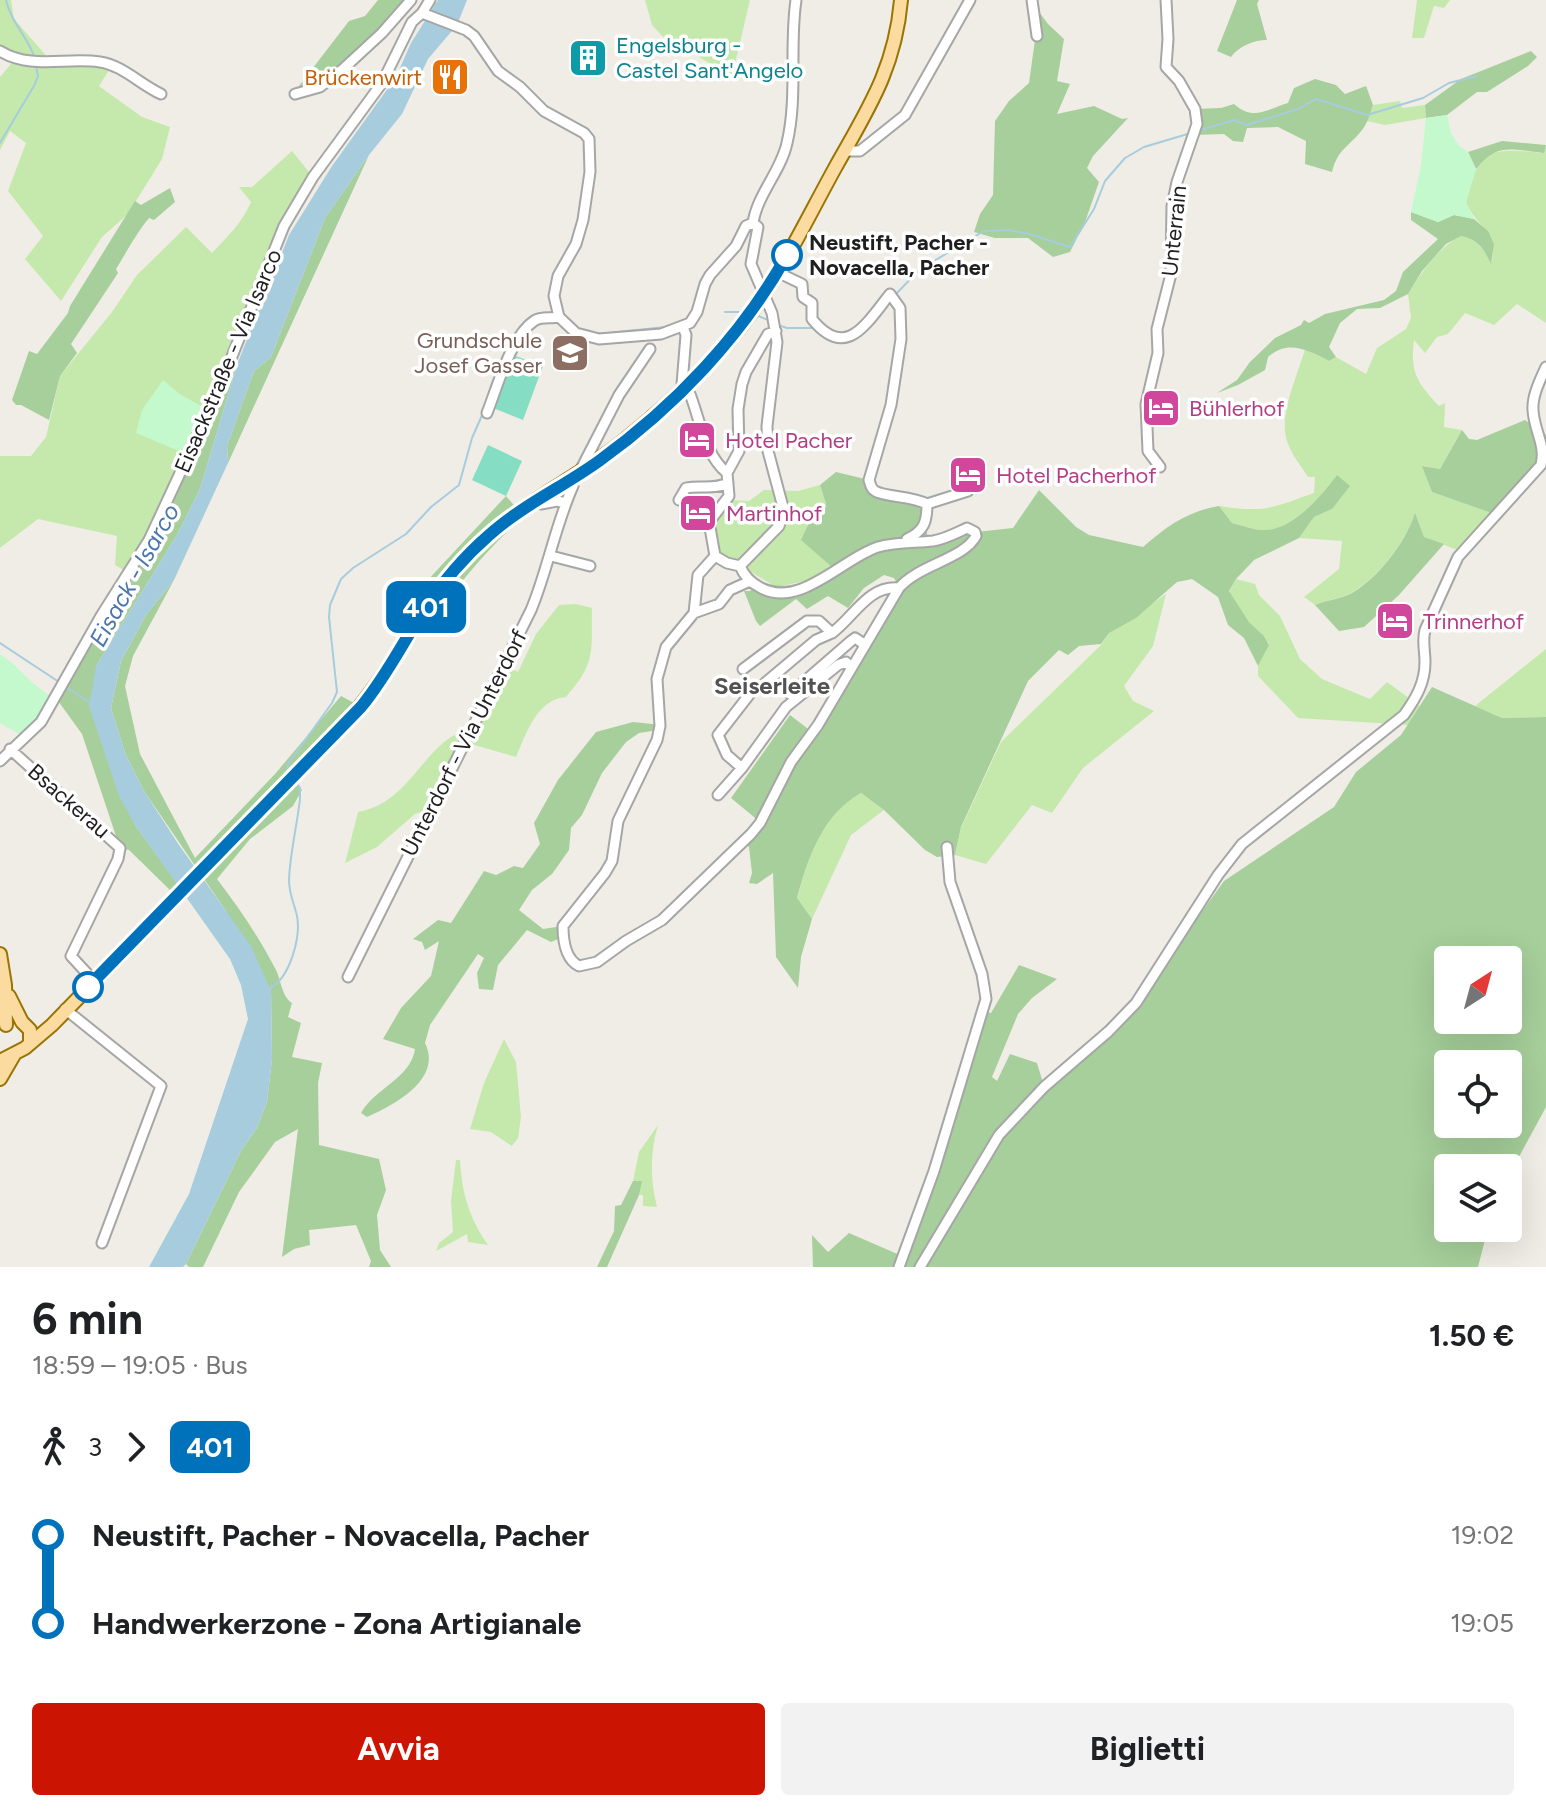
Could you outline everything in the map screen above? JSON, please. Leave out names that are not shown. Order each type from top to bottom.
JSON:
[{"type":"main road","points":[[0,1061],[14,1055],[52,1025],[372,694],[425,609],[463,560],[494,530],[600,461],[634,432],[680,392],[750,314],[777,272],[876,93],[891,60],[901,0]]},
{"type":"main road","points":[[0,954],[5,985],[30,1030],[30,1042]]},
{"type":"main road","points":[[5,985],[3,1027],[13,1022],[24,1024],[49,1020],[65,1009]]},
{"type":"main road","points":[[0,1079],[14,1055]]},
{"type":"street","points":[[295,94],[320,87],[343,69],[382,33],[411,0]]},
{"type":"street","name":"Eisackstraße - Via Isarco","points":[[0,761],[36,729],[149,540],[217,393],[284,226],[299,199],[382,83],[412,22],[425,14],[430,0]]},
{"type":"street","points":[[425,14],[457,25],[474,36],[493,66],[544,111],[584,133],[589,139],[590,172],[583,220],[576,244],[556,283],[554,296],[559,317],[576,333],[587,337],[647,335],[661,334],[690,323],[710,275],[736,246],[746,226],[753,223],[788,142],[795,73],[793,21],[796,0]]},
{"type":"street","points":[[844,151],[860,151],[905,115],[970,0]]},
{"type":"street","points":[[1032,0],[1037,36]]},
{"type":"street","name":"Unterrain","points":[[1160,467],[1148,451],[1146,404],[1158,353],[1157,329],[1171,274],[1172,206],[1194,131],[1195,109],[1179,81],[1166,67],[1166,0]]},
{"type":"street","points":[[0,51],[16,59],[115,65],[161,94]]},
{"type":"street","points":[[740,566],[779,526],[784,511],[768,451],[767,426],[776,361],[775,326],[751,264],[758,227],[753,223]]},
{"type":"street","points":[[777,272],[802,284],[803,297],[812,303],[814,322],[841,340],[853,335],[892,297],[900,308],[902,318],[891,405],[869,480],[871,488],[877,493],[913,497],[927,504],[968,491]]},
{"type":"street","points":[[487,413],[512,351],[525,330],[539,319],[559,317]]},
{"type":"street","points":[[679,500],[686,488],[719,488],[727,478],[739,451],[738,409],[746,372],[775,326]]},
{"type":"street","points":[[682,384],[686,335],[683,327]]},
{"type":"street","points":[[581,469],[619,395],[652,351],[647,335]]},
{"type":"street","points":[[920,1267],[999,1135],[1044,1087],[1109,1031],[1136,1003],[1218,875],[1242,844],[1404,715],[1416,699],[1425,666],[1425,630],[1458,557],[1541,465],[1545,448],[1533,405],[1546,367]]},
{"type":"street","points":[[690,394],[707,440],[707,449],[727,478],[727,500],[709,522],[715,556],[740,566],[750,581],[766,591],[797,589],[826,577],[863,552],[881,546],[933,541],[967,528],[976,536],[972,543],[943,561],[917,571],[899,588],[818,725],[791,762],[760,823],[751,834],[662,920],[597,962],[579,966],[569,958],[563,926],[612,861],[618,821],[657,740],[660,726],[657,679],[666,647],[694,613],[719,604],[730,590],[750,581]]},
{"type":"street","name":"Unterdorf - Via Unterdorf","points":[[348,977],[531,610],[573,486]]},
{"type":"street","points":[[537,500],[541,504],[566,503]]},
{"type":"street","points":[[906,542],[924,527],[927,504]]},
{"type":"street","points":[[551,556],[590,566]]},
{"type":"street","points":[[694,613],[698,575],[715,556]]},
{"type":"street","points":[[742,768],[727,755],[718,735],[761,684],[816,640],[832,633],[875,592],[887,587],[899,588]]},
{"type":"street","points":[[743,669],[807,621],[819,621],[832,633]]},
{"type":"street","points":[[790,694],[855,638],[864,644]]},
{"type":"street","points":[[718,795],[742,768],[786,707],[838,665],[846,662],[851,667]]},
{"type":"street","name":"Bsackerau","points":[[10,749],[120,848],[118,859],[71,956],[94,981]]},
{"type":"street","points":[[899,1267],[939,1156],[983,1011],[986,987],[950,882],[947,847]]},
{"type":"street","points":[[65,1009],[161,1086],[102,1243]]},
{"type":"green space","points":[[0,0],[11,0],[14,19],[50,60],[113,64],[99,86],[142,117],[170,127],[162,159],[128,214],[102,237],[61,301],[25,259],[43,236],[8,191],[26,143],[10,131],[0,150],[0,77],[15,59],[0,51]]},
{"type":"green space","points":[[378,0],[411,0],[382,33],[309,91],[296,90],[349,21],[365,16]]},
{"type":"green space","points":[[645,0],[750,0],[732,76],[662,36],[652,25]]},
{"type":"green space","points":[[1237,0],[1259,0],[1257,4],[1267,40],[1247,44],[1231,57],[1217,51]]},
{"type":"green space","points":[[1417,0],[1450,0],[1444,8],[1434,6],[1424,38],[1412,38]]},
{"type":"green space","points":[[1031,1],[1064,39],[1057,81],[1070,84],[1057,114],[1094,106],[1122,119],[1128,118],[1093,156],[1087,168],[1099,182],[1085,222],[1070,252],[1053,257],[1028,238],[995,238],[974,232],[980,214],[993,195],[995,121],[1009,101],[1029,83],[1035,40]]},
{"type":"green space","points":[[1531,51],[1537,57],[1528,66],[1487,92],[1477,92],[1447,115],[1426,118],[1425,105],[1461,79]]},
{"type":"green space","points":[[1315,79],[1336,85],[1345,94],[1366,86],[1373,105],[1364,127],[1341,153],[1332,172],[1305,164],[1306,141],[1278,127],[1247,128],[1243,142],[1233,141],[1224,134],[1193,135],[1195,109],[1234,104],[1247,112],[1260,112],[1288,103],[1294,88]]},
{"type":"green space","points":[[1400,101],[1402,108],[1425,105],[1426,118],[1385,125],[1367,121],[1373,105]]},
{"type":"green space","points":[[1447,115],[1451,133],[1459,146],[1468,152],[1476,169],[1466,203],[1474,219],[1454,215],[1438,222],[1411,212],[1421,165],[1426,118]]},
{"type":"green space","points":[[1502,141],[1546,145],[1544,153],[1498,151],[1476,169],[1468,152]]},
{"type":"green space","points":[[1546,146],[1546,323],[1517,304],[1494,325],[1465,313],[1448,334],[1437,337],[1425,353],[1414,340],[1414,369],[1420,383],[1439,406],[1445,403],[1444,427],[1462,430],[1440,469],[1423,466],[1432,492],[1494,514],[1460,551],[1424,537],[1415,515],[1397,548],[1371,578],[1347,595],[1315,605],[1304,597],[1339,569],[1342,541],[1299,538],[1314,517],[1332,509],[1337,475],[1304,511],[1274,529],[1259,530],[1232,523],[1219,506],[1268,508],[1314,493],[1315,477],[1308,477],[1297,461],[1285,431],[1289,400],[1305,349],[1329,361],[1336,357],[1366,374],[1377,348],[1406,329],[1411,318],[1408,294],[1437,254],[1461,235],[1479,245],[1492,262],[1489,236],[1466,203],[1476,170],[1482,161],[1499,152],[1543,153]]},
{"type":"green space","points":[[292,151],[313,177],[299,199],[232,360],[128,573],[115,565],[117,536],[38,519],[0,548],[0,456],[31,456],[46,437],[60,376],[112,312],[137,275],[186,227],[212,253],[239,223],[251,202],[239,187],[252,187]]},
{"type":"green space","points":[[369,155],[228,463],[227,446],[254,371],[271,357],[325,218]]},
{"type":"green space","points":[[170,188],[175,202],[154,220],[149,218],[144,224],[116,269],[118,273],[71,344],[77,353],[60,376],[49,420],[16,405],[12,400],[29,351],[37,354],[68,313],[135,201],[141,205]]},
{"type":"green space","points":[[1411,212],[1438,222],[1454,215],[1474,219],[1488,231],[1494,244],[1491,264],[1480,246],[1461,236],[1446,244],[1422,271],[1408,294],[1380,308],[1357,309],[1340,323],[1329,347],[1336,357],[1329,361],[1306,350],[1283,348],[1268,357],[1265,370],[1217,393],[1237,380],[1250,362],[1275,338],[1301,325],[1304,320],[1309,323],[1325,314],[1384,300],[1396,291],[1403,272],[1438,239],[1411,220]]},
{"type":"green space","points":[[513,355],[543,366],[523,420],[493,408]]},
{"type":"green space","points":[[232,360],[238,362],[200,489],[177,535],[96,666],[135,825],[179,886],[173,893],[129,850],[120,848],[82,734],[56,698],[149,540]]},
{"type":"green space","points":[[163,380],[181,395],[207,409],[186,454],[136,433],[142,410]]},
{"type":"green space","points":[[1525,420],[1546,435],[1546,459],[1494,514],[1432,492],[1422,466],[1440,469],[1462,430],[1469,439],[1477,440]]},
{"type":"green space","points":[[488,445],[522,461],[506,496],[472,480]]},
{"type":"green space","points":[[836,472],[869,480],[871,488],[927,504],[927,534],[934,541],[967,528],[976,532],[1013,528],[1039,490],[1076,527],[1089,535],[1143,547],[1178,520],[1219,506],[1232,523],[1259,530],[1274,529],[1305,511],[1337,475],[1350,486],[1332,509],[1314,517],[1299,538],[1254,560],[1229,591],[1269,645],[1258,666],[1244,638],[1228,625],[1218,597],[1192,579],[1177,582],[1136,618],[1109,633],[1101,644],[1079,646],[1068,655],[1059,650],[1028,681],[961,827],[955,855],[937,857],[925,850],[884,810],[861,793],[848,802],[818,839],[797,898],[812,919],[801,957],[798,988],[776,957],[773,873],[757,884],[749,883],[752,873],[749,847],[743,843],[760,822],[731,798],[790,715],[812,732],[901,590],[894,578],[884,575],[864,588],[848,608],[828,596],[807,609],[796,599],[760,626],[744,591],[750,591],[761,581],[780,586],[798,584],[832,567],[801,540],[809,523],[826,504],[820,485]]},
{"type":"green space","points":[[820,485],[826,504],[809,523],[833,567],[811,580],[776,587],[716,551],[710,518],[727,500],[749,501],[764,490],[798,491]]},
{"type":"green space","points":[[506,496],[524,517],[488,551],[436,614],[424,605],[393,652],[426,582]]},
{"type":"green space","points":[[1415,513],[1424,537],[1444,544],[1399,595],[1364,627],[1339,631],[1315,605],[1348,595],[1372,578],[1398,547]]},
{"type":"green space","points":[[1236,579],[1255,584],[1259,595],[1280,616],[1300,659],[1322,679],[1370,699],[1387,682],[1420,706],[1408,725],[1298,718],[1258,676],[1258,666],[1269,644],[1249,622],[1229,592]]},
{"type":"green space","points":[[174,580],[133,656],[125,686],[140,754],[195,858],[275,774],[341,696],[358,705],[293,778],[302,790],[293,806],[250,839],[217,879],[276,970],[284,993],[292,1003],[288,1017],[301,1023],[292,1057],[322,1063],[318,1083],[319,1145],[379,1159],[386,1190],[377,1215],[380,1250],[391,1267],[369,1267],[371,1261],[356,1225],[309,1230],[310,1245],[294,1249],[282,1257],[298,1129],[275,1142],[239,1192],[203,1267],[189,1267],[186,1264],[242,1149],[257,1128],[267,1102],[272,1059],[271,991],[226,911],[144,791],[125,753],[111,708],[121,661],[146,615]]},
{"type":"green space","points":[[1166,594],[1153,646],[1124,686],[1133,701],[1154,711],[1083,768],[1052,813],[1032,805],[986,864],[955,855],[961,828],[1001,742],[1101,645],[1109,633]]},
{"type":"green space","points":[[576,604],[592,608],[592,646],[588,665],[566,697],[556,699],[540,711],[516,757],[471,744],[436,807],[415,814],[377,847],[345,863],[358,812],[377,806],[392,796],[440,746],[469,729],[501,664],[518,672],[536,634],[559,605]]},
{"type":"green space","points":[[1546,649],[1546,717],[1502,718],[1475,706]]},
{"type":"green space","points":[[0,654],[51,696],[36,721],[21,735],[0,723]]},
{"type":"green space","points":[[1432,687],[1502,718],[1546,717],[1546,1107],[1520,1154],[1434,1154],[1434,1242],[1484,1242],[1478,1267],[813,1267],[812,1235],[828,1252],[849,1233],[902,1256],[983,1011],[991,1013],[1019,965],[1057,979],[1032,998],[1018,1014],[992,1077],[997,1081],[1010,1054],[1037,1063],[1044,1086],[1136,1003],[1224,881],[1334,807],[1356,772],[1401,735]]},
{"type":"green space","points":[[633,722],[662,725],[639,733],[626,742],[602,773],[582,815],[571,828],[569,850],[552,874],[532,890],[519,910],[543,929],[563,926],[563,937],[551,942],[527,930],[498,965],[493,990],[479,989],[477,973],[484,958],[478,954],[430,1025],[425,1043],[429,1056],[422,1079],[390,1105],[367,1117],[361,1113],[407,1068],[415,1049],[383,1039],[401,1008],[431,976],[439,941],[425,950],[422,942],[413,939],[438,920],[451,923],[484,871],[496,875],[514,866],[523,868],[540,844],[534,823],[558,780],[596,732]]},
{"type":"green space","points":[[861,793],[884,810],[851,835],[812,919],[797,899],[806,868],[827,825],[836,813]]},
{"type":"green space","points":[[504,1039],[516,1062],[521,1117],[518,1138],[512,1146],[491,1132],[470,1129],[484,1083]]},
{"type":"green space","points":[[658,1125],[652,1166],[657,1207],[643,1206],[643,1195],[639,1195],[641,1181],[633,1181],[639,1152]]},
{"type":"green space","points":[[456,1160],[460,1160],[471,1215],[488,1245],[468,1242],[467,1234],[436,1251],[439,1243],[453,1232],[451,1201]]},
{"type":"green space","points":[[633,1181],[642,1181],[639,1195],[607,1267],[597,1267],[614,1231],[615,1206],[621,1205]]},
{"type":"water","points":[[438,0],[467,0],[457,25],[428,59],[402,114],[325,218],[271,357],[254,371],[227,446],[228,463],[174,580],[146,615],[121,661],[111,708],[125,753],[144,791],[179,845],[251,946],[271,991],[272,1059],[267,1102],[257,1128],[242,1149],[186,1264],[183,1267],[149,1267],[189,1194],[248,1019],[241,985],[230,959],[135,825],[119,796],[89,706],[96,666],[177,535],[200,489],[238,362],[289,235],[332,166],[396,77],[411,43]]},
{"type":"waterway","points":[[6,0],[35,59]]},
{"type":"waterway","points":[[0,143],[35,84],[38,76],[36,66]]},
{"type":"waterway","points":[[1201,130],[1234,120],[1247,125],[1298,109],[1316,99],[1367,115],[1423,98],[1449,83],[1477,76]]},
{"type":"waterway","points":[[896,294],[919,270],[984,231],[1008,230],[1070,247],[1094,209],[1105,181],[1125,158],[1144,147],[1191,133]]},
{"type":"waterway","points":[[725,312],[746,312]]},
{"type":"waterway","points":[[521,327],[533,315],[549,313]]},
{"type":"waterway","points":[[756,315],[768,320]]},
{"type":"waterway","points":[[778,325],[815,328]]},
{"type":"waterway","points":[[597,334],[666,327]]},
{"type":"waterway","points":[[837,342],[853,339]]},
{"type":"waterway","points":[[287,774],[288,764],[337,692],[329,617],[330,605],[341,579],[406,534],[431,507],[459,485],[472,438],[483,413]]},
{"type":"waterway","points":[[0,643],[59,682]]},
{"type":"waterway","points":[[64,686],[89,702]]},
{"type":"waterway","points":[[270,988],[288,966],[297,935],[297,916],[289,880],[300,799],[300,788],[296,782]]},
{"type":"bus line","name":"401","points":[[88,987],[361,707],[386,674],[425,609],[463,560],[519,511],[600,461],[680,392],[748,317],[787,255]]},
{"type":"place","name":"Engelsburg - Castel Sant'Angelo","points":[[588,58]]},
{"type":"place","name":"Brückenwirt","points":[[450,77]]},
{"type":"place","name":"Neustift, Pacher - Novacella, Pacher","points":[[787,255]]},
{"type":"place","name":"Grundschule Josef Gasser","points":[[570,353]]},
{"type":"place","name":"Bühlerhof","points":[[1161,408]]},
{"type":"place","name":"Hotel Pacher","points":[[697,440]]},
{"type":"place","name":"Hotel Pacherhof","points":[[968,475]]},
{"type":"place","name":"Martinhof","points":[[698,513]]},
{"type":"place","name":"Trinnerhof","points":[[1395,621]]},
{"type":"district","name":"Seiserleite","points":[[772,685]]},
{"type":"water label","name":"Eisack - Isarco","points":[[134,575]]}]
